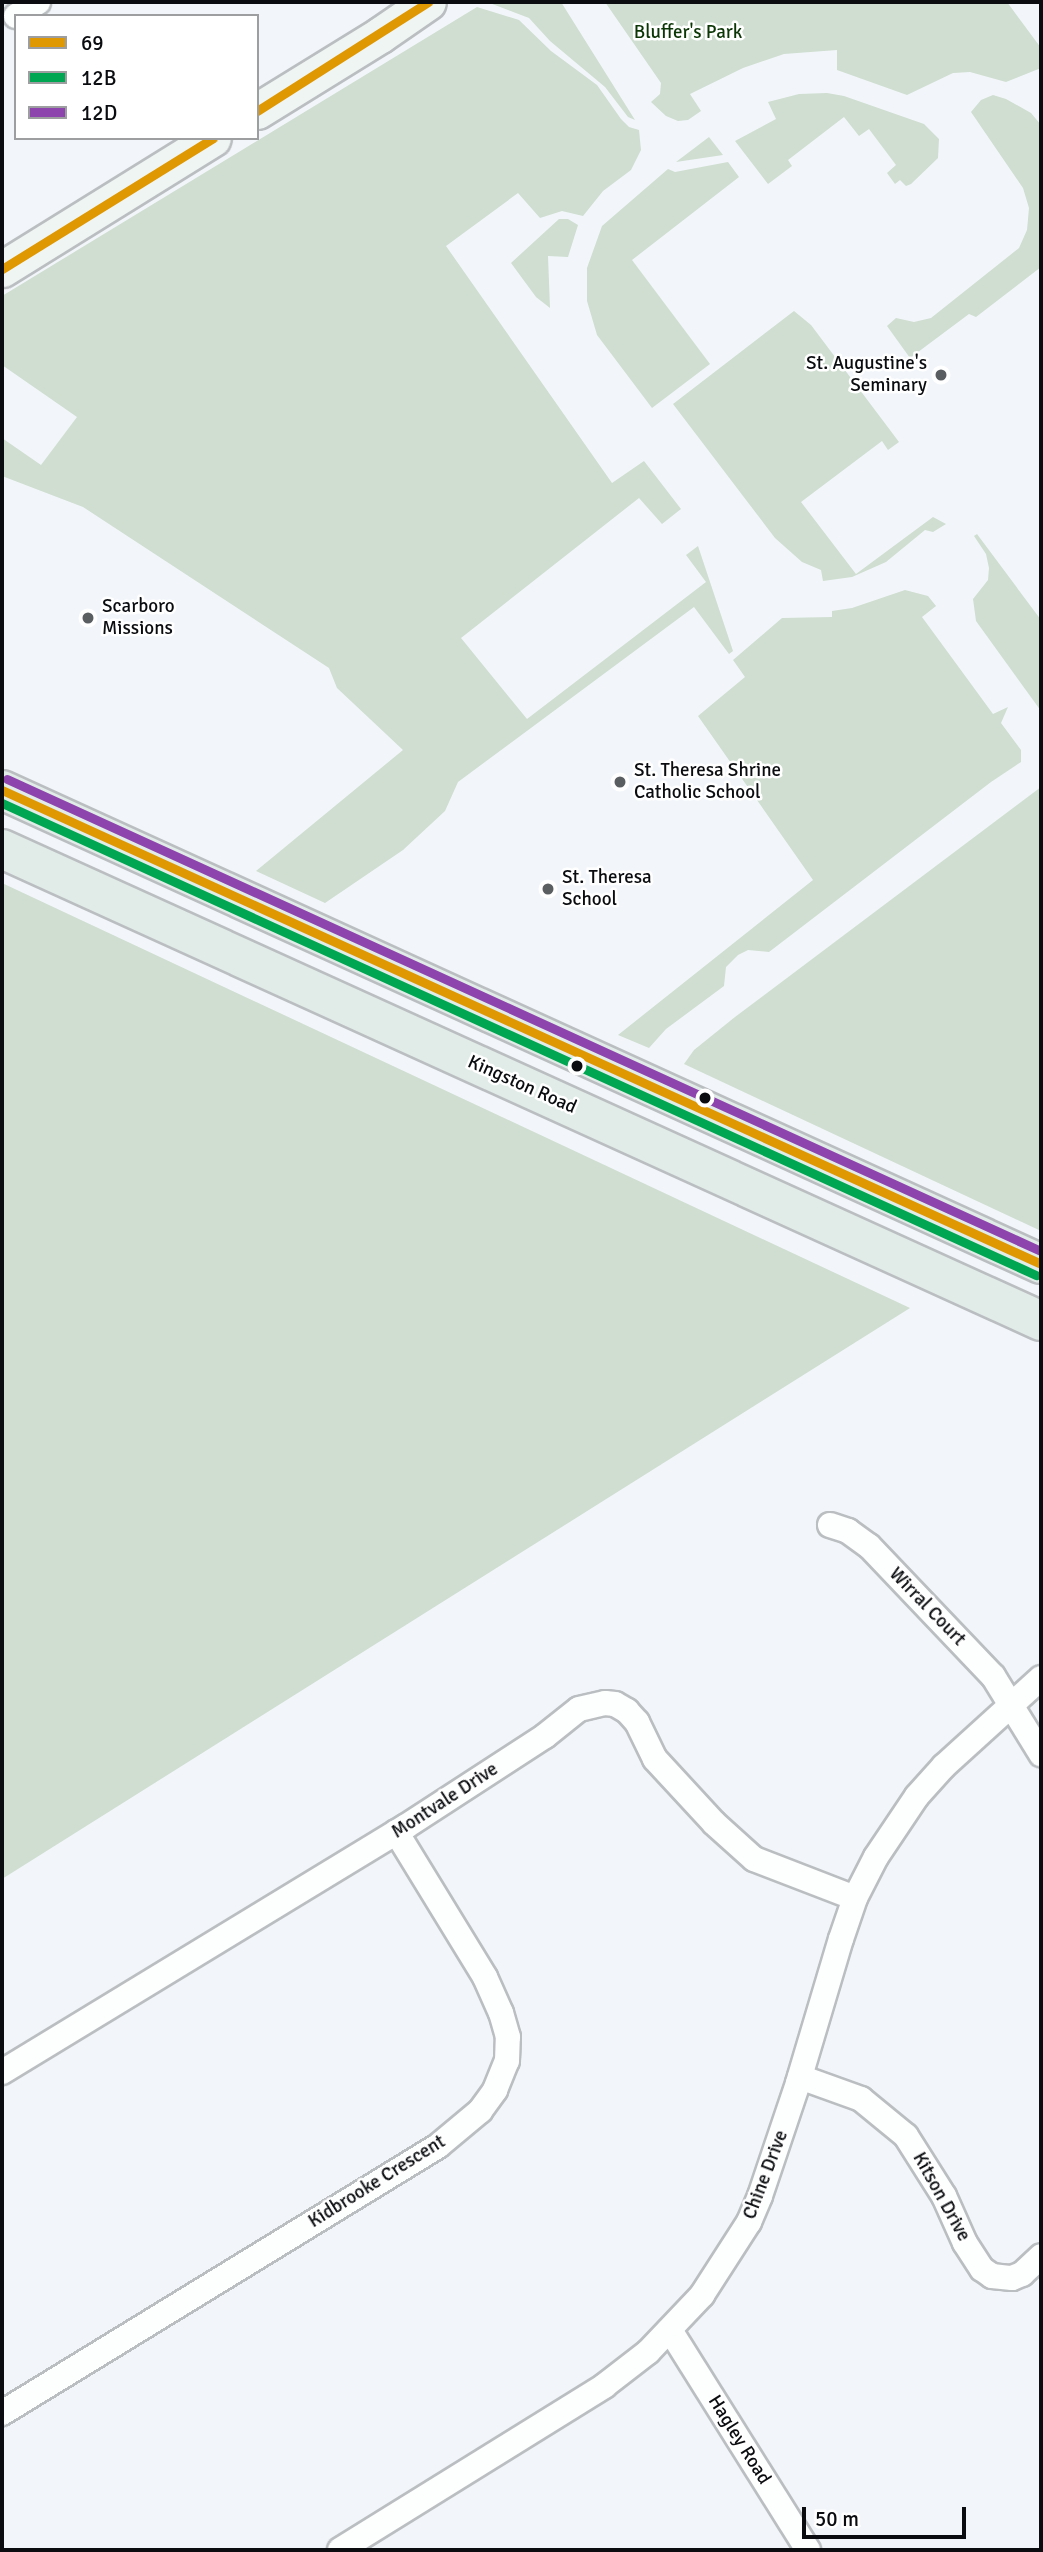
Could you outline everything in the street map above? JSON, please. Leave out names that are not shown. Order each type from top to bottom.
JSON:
[{"type":"main road","points":[[2,790],[1041,1264]]},
{"type":"main road","name":"Kingston Road","points":[[2,849],[1041,1321]]},
{"type":"street","points":[[19,14],[38,2]]},
{"type":"street","points":[[259,110],[428,2]]},
{"type":"street","points":[[2,269],[210,140]]},
{"type":"street","name":"Wirral Court","points":[[830,1525],[848,1531],[869,1546],[993,1676],[1041,1754]]},
{"type":"street","name":"Chine Drive","points":[[340,2550],[569,2410],[648,2352],[702,2295],[749,2222],[774,2158],[855,1898],[876,1857],[917,1796],[960,1749],[1041,1678]]},
{"type":"street","name":"Montvale Drive","points":[[2,2072],[396,1832],[545,1736],[579,1709],[615,1704],[637,1722],[654,1759],[714,1823],[754,1859],[855,1898]]},
{"type":"street","name":"Kidbrooke Crescent","points":[[2,2413],[438,2146],[471,2120],[495,2090],[507,2061],[508,2037],[501,2013],[485,1977],[396,1832]]},
{"type":"street","name":"Kitson Drive","points":[[800,2077],[861,2099],[906,2136],[944,2196],[965,2243],[982,2269],[992,2276],[1012,2278],[1022,2274],[1041,2256]]},
{"type":"street","name":"Hagley Road","points":[[670,2330],[808,2550]]},
{"type":"green space","points":[[487,2],[561,2],[635,120],[628,117],[605,87],[550,41],[529,18]]},
{"type":"green space","name":"Bluffer's Park","points":[[605,2],[1007,2],[1041,48],[1041,68],[1006,82],[970,72],[953,73],[907,95],[837,70],[837,50],[784,54],[743,68],[690,94],[701,111],[688,120],[678,121],[666,116],[651,102],[660,94],[661,83]]},
{"type":"green space","points":[[477,7],[519,20],[551,51],[597,85],[621,119],[629,127],[639,130],[641,150],[631,170],[603,191],[583,216],[562,211],[540,218],[518,193],[446,246],[612,483],[644,461],[681,509],[662,524],[639,498],[461,638],[527,719],[706,582],[686,555],[698,546],[733,651],[729,654],[694,607],[458,782],[445,811],[403,850],[325,903],[256,871],[403,750],[337,688],[329,668],[83,507],[2,476],[2,438],[41,465],[77,417],[2,365],[2,296]]},
{"type":"green space","points":[[827,93],[844,96],[924,124],[939,139],[938,158],[911,184],[906,186],[900,180],[895,184],[887,173],[896,165],[869,129],[859,136],[844,117],[788,160],[792,166],[768,184],[735,141],[776,119],[768,102],[799,94]]},
{"type":"green space","points":[[993,95],[1031,113],[1041,125],[1041,267],[976,317],[969,314],[910,358],[887,326],[896,318],[914,322],[931,318],[1019,248],[1027,230],[1029,208],[1023,188],[971,112],[981,100]]},
{"type":"green space","points":[[709,137],[723,155],[676,162]]},
{"type":"green space","points":[[728,162],[739,177],[632,260],[710,364],[652,408],[597,335],[587,301],[587,268],[602,226],[668,169],[675,172]]},
{"type":"green space","points":[[559,219],[568,219],[578,225],[568,257],[548,256],[550,308],[536,297],[511,263]]},
{"type":"green space","points":[[794,311],[811,325],[899,442],[888,450],[882,441],[801,502],[856,574],[933,517],[946,524],[933,532],[925,530],[886,562],[852,577],[823,581],[821,570],[802,562],[775,538],[673,404]]},
{"type":"green space","points":[[977,534],[1041,620],[1041,711],[976,621],[973,599],[988,580],[989,568],[986,554],[974,536]]},
{"type":"green space","points":[[905,590],[928,596],[936,606],[922,617],[993,714],[1008,707],[1001,723],[1021,750],[1021,762],[769,952],[748,950],[738,955],[726,967],[724,986],[666,1029],[649,1048],[618,1035],[813,880],[698,716],[745,677],[733,660],[782,618],[832,617],[832,611],[852,608]]},
{"type":"green space","points":[[1041,787],[1041,1231],[684,1064],[694,1050],[735,1017]]},
{"type":"green space","points":[[2,883],[910,1308],[2,1879]]},
{"type":"transit line","name":"69","points":[[259,110],[428,2]]},
{"type":"transit line","name":"69","points":[[2,269],[210,140]]},
{"type":"transit line","name":"12D","points":[[7,779],[1041,1251]]},
{"type":"transit line","name":"69","points":[[2,790],[1041,1264]]},
{"type":"transit line","name":"12B","points":[[2,803],[1036,1275]]},
{"type":"place","name":"St. Augustine's Seminary","points":[[941,375]]},
{"type":"place","name":"Scarboro Missions","points":[[88,618]]},
{"type":"place","name":"St. Theresa Shrine Catholic School","points":[[620,782]]},
{"type":"place","name":"St. Theresa School","points":[[548,889]]}]
